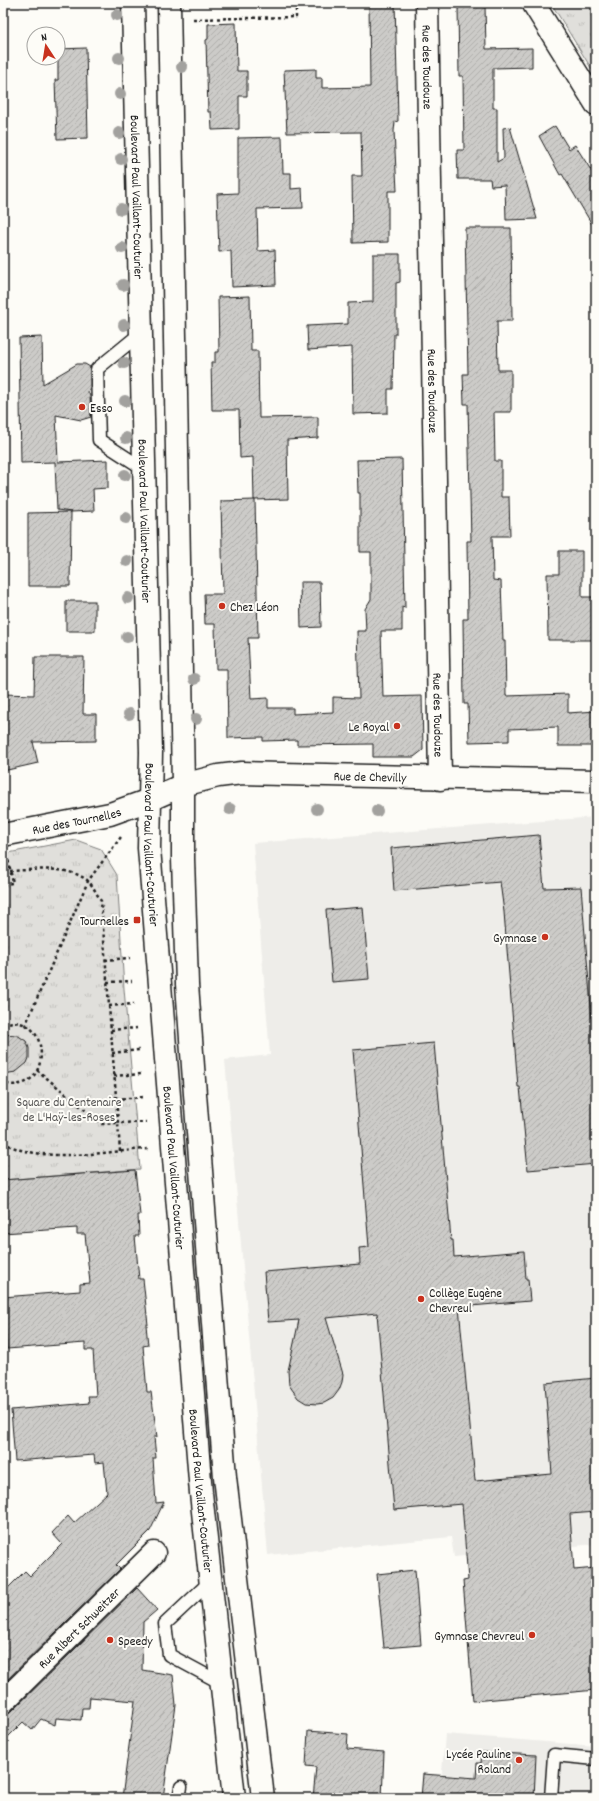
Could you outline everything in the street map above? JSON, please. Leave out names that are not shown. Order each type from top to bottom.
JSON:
[{"type":"main road","name":"Boulevard Paul Vaillant-Couturier","points":[[133,3],[151,752],[149,848],[200,1485],[234,1798]]},
{"type":"main road","name":"Rue des Toudouze","points":[[428,3],[440,779]]},
{"type":"main road","points":[[533,3],[596,104]]},
{"type":"main road","name":"Boulevard Paul Vaillant-Couturier","points":[[169,11],[183,785],[183,859],[187,976],[225,1477],[263,1798]]},
{"type":"main road","name":"Rue de Chevilly","points":[[149,800],[183,785],[218,776],[242,773],[596,782]]},
{"type":"main road","name":"Rue des Tournelles","points":[[3,835],[110,814],[149,800]]},
{"type":"main road","name":"Rue Albert Schweitzer","points":[[3,1702],[154,1553]]},
{"type":"lane","points":[[141,333],[97,369],[99,440],[144,469]]},
{"type":"lane","points":[[211,1581],[165,1624],[169,1655],[221,1683]]},
{"type":"lane","points":[[551,1798],[554,1755],[596,1759]]},
{"type":"path","points":[[169,11],[296,18],[296,3]]},
{"type":"path","points":[[25,1026],[88,881],[117,842]]},
{"type":"path","points":[[3,884],[13,883],[8,858]]},
{"type":"path","points":[[10,871],[49,870],[73,874],[88,881],[100,901],[120,1151]]},
{"type":"path","points":[[105,960],[130,958]]},
{"type":"path","points":[[107,982],[132,980]]},
{"type":"path","points":[[109,1006],[134,1004]]},
{"type":"path","points":[[3,1024],[16,1023],[25,1026],[33,1032],[39,1040],[42,1050],[41,1060],[32,1077],[24,1082],[16,1084],[3,1083]]},
{"type":"path","points":[[111,1030],[137,1028]]},
{"type":"path","points":[[112,1053],[139,1050]]},
{"type":"path","points":[[37,1070],[102,1124],[146,1122]]},
{"type":"path","points":[[114,1076],[141,1074]]},
{"type":"path","points":[[116,1098],[143,1097]]},
{"type":"path","points":[[3,1142],[31,1152],[57,1156],[148,1149]]},
{"type":"shaded area","name":"Collège Eugène Chevreul","points":[[596,817],[596,1544],[454,1557],[451,1537],[268,1555],[225,1060],[270,1055],[253,843]]},
{"type":"shaded area","name":"Lycée Pauline Roland","points":[[445,1734],[596,1746],[596,1798],[440,1798]]},
{"type":"green space","points":[[551,3],[596,3],[596,76]]},
{"type":"green space","name":"Square du Centenaire de L'Haÿ-les-Roses","points":[[76,840],[101,849],[117,875],[124,989],[140,1169],[3,1180],[3,854]]},
{"type":"building","points":[[369,3],[395,3],[398,121],[395,122],[394,131],[397,191],[388,191],[388,242],[353,243],[352,176],[362,176],[361,132],[287,133],[284,70],[316,69],[316,78],[322,78],[322,88],[370,87]]},
{"type":"building","points":[[458,6],[485,6],[486,49],[532,48],[532,67],[493,68],[493,108],[497,108],[497,162],[504,158],[503,128],[510,127],[537,219],[506,220],[505,185],[491,186],[490,179],[458,179],[457,150],[464,150],[463,76],[459,76]]},
{"type":"building","points":[[236,23],[237,71],[247,71],[247,96],[239,96],[239,129],[212,130],[211,112],[208,112],[206,40],[208,39],[208,24]]},
{"type":"building","points":[[86,48],[88,138],[57,139],[55,80],[58,80],[58,66],[66,66],[66,49]]},
{"type":"building","points":[[555,126],[569,149],[575,145],[596,178],[596,231],[562,174],[560,175],[539,136]]},
{"type":"building","points":[[282,137],[283,173],[291,173],[291,189],[302,188],[303,208],[257,209],[258,251],[275,250],[276,285],[232,287],[231,251],[219,252],[217,194],[238,193],[238,138]]},
{"type":"building","points":[[465,228],[511,228],[512,321],[497,321],[498,370],[511,370],[511,412],[494,412],[495,461],[501,461],[501,497],[509,497],[510,536],[492,536],[493,580],[501,581],[503,641],[505,641],[506,696],[568,694],[568,713],[596,711],[596,746],[558,746],[558,727],[509,729],[509,741],[469,742],[468,704],[464,704],[463,619],[468,619],[467,541],[471,541],[468,404],[464,404],[463,374],[468,374]]},
{"type":"building","points":[[373,254],[400,254],[400,282],[396,283],[396,334],[394,334],[393,389],[388,389],[388,413],[353,414],[352,347],[308,350],[307,326],[348,324],[348,303],[373,302]]},
{"type":"building","points":[[250,296],[251,351],[258,351],[259,418],[318,417],[318,438],[287,440],[288,499],[254,500],[253,457],[240,458],[239,410],[212,410],[211,362],[215,362],[215,352],[219,352],[218,297]]},
{"type":"building","points":[[42,337],[43,384],[77,364],[85,364],[90,367],[90,387],[88,392],[90,396],[91,417],[81,420],[56,415],[58,462],[108,460],[108,488],[93,489],[94,511],[71,512],[57,510],[55,462],[21,463],[19,338]]},
{"type":"building","points":[[402,459],[405,608],[402,607],[402,631],[381,631],[383,697],[422,696],[423,750],[414,757],[373,757],[373,744],[297,745],[297,740],[263,741],[263,737],[228,738],[227,669],[216,669],[215,624],[205,624],[204,594],[223,594],[221,501],[255,500],[258,638],[248,638],[251,699],[268,698],[268,708],[293,708],[293,714],[333,712],[333,697],[359,698],[357,631],[366,631],[365,609],[371,599],[371,552],[360,552],[360,493],[358,493],[357,460]]},
{"type":"building","points":[[71,512],[70,586],[28,586],[28,513]]},
{"type":"building","points":[[559,551],[582,551],[582,597],[594,597],[594,640],[548,640],[547,574],[559,574]]},
{"type":"building","points":[[300,582],[320,582],[321,627],[301,628]]},
{"type":"building","points":[[66,601],[95,601],[95,631],[66,631]]},
{"type":"building","points":[[35,657],[84,657],[83,714],[96,714],[96,741],[33,742],[38,763],[3,771],[3,694],[34,695]]},
{"type":"building","points":[[539,835],[544,888],[581,887],[596,1066],[596,1164],[528,1170],[520,1087],[518,1087],[504,912],[500,882],[394,891],[391,848]]},
{"type":"building","points":[[363,907],[369,979],[332,982],[326,910]]},
{"type":"building","points":[[3,1034],[17,1035],[26,1041],[29,1048],[29,1058],[27,1063],[16,1072],[3,1074]]},
{"type":"building","points":[[434,1043],[451,1240],[453,1240],[454,1257],[524,1251],[526,1279],[528,1279],[530,1301],[459,1307],[475,1481],[552,1474],[545,1383],[596,1378],[596,1512],[570,1514],[574,1570],[596,1568],[596,1690],[473,1701],[463,1581],[468,1580],[462,1504],[394,1510],[377,1313],[326,1318],[343,1374],[339,1390],[333,1398],[324,1403],[317,1404],[306,1403],[298,1398],[289,1385],[288,1371],[299,1320],[268,1322],[264,1272],[360,1264],[359,1248],[369,1247],[353,1050]]},
{"type":"building","points":[[135,1170],[140,1215],[138,1215],[139,1236],[135,1236],[139,1279],[143,1279],[148,1325],[146,1325],[148,1345],[143,1346],[147,1392],[151,1392],[157,1437],[154,1437],[156,1458],[153,1458],[156,1503],[164,1502],[150,1531],[116,1565],[120,1569],[3,1684],[3,1593],[25,1571],[30,1576],[62,1544],[52,1533],[68,1516],[74,1523],[107,1493],[104,1462],[95,1463],[94,1455],[15,1461],[11,1410],[89,1403],[88,1396],[96,1396],[93,1350],[85,1350],[85,1343],[7,1349],[3,1297],[80,1291],[80,1284],[90,1283],[85,1234],[77,1234],[77,1228],[3,1233],[3,1180]]},
{"type":"building","points":[[415,1570],[421,1645],[384,1648],[377,1574]]},
{"type":"building","points":[[137,1588],[157,1610],[143,1622],[142,1670],[173,1675],[176,1705],[163,1798],[122,1798],[135,1701],[90,1697],[89,1708],[82,1708],[81,1720],[56,1718],[55,1725],[41,1719],[32,1730],[23,1722],[3,1742],[3,1714],[12,1711]]},
{"type":"building","points":[[308,1731],[348,1734],[347,1749],[384,1752],[382,1798],[313,1798],[316,1767],[306,1766]]},
{"type":"building","points":[[482,1752],[536,1755],[534,1798],[421,1798],[423,1774],[476,1778],[477,1763],[481,1763]]},
{"type":"place","name":"Esso","points":[[82,407]]},
{"type":"place","name":"Chez Léon","points":[[222,606]]},
{"type":"place","name":"Le Royal","points":[[397,726]]},
{"type":"place","name":"Tournelles","points":[[137,920]]},
{"type":"place","name":"Gymnase","points":[[545,937]]},
{"type":"place","name":"Collège Eugène Chevreul","points":[[421,1299]]},
{"type":"place","name":"Gymnase Chevreul","points":[[532,1635]]},
{"type":"place","name":"Speedy","points":[[110,1640]]},
{"type":"place","name":"Lycée Pauline Roland","points":[[519,1760]]}]
